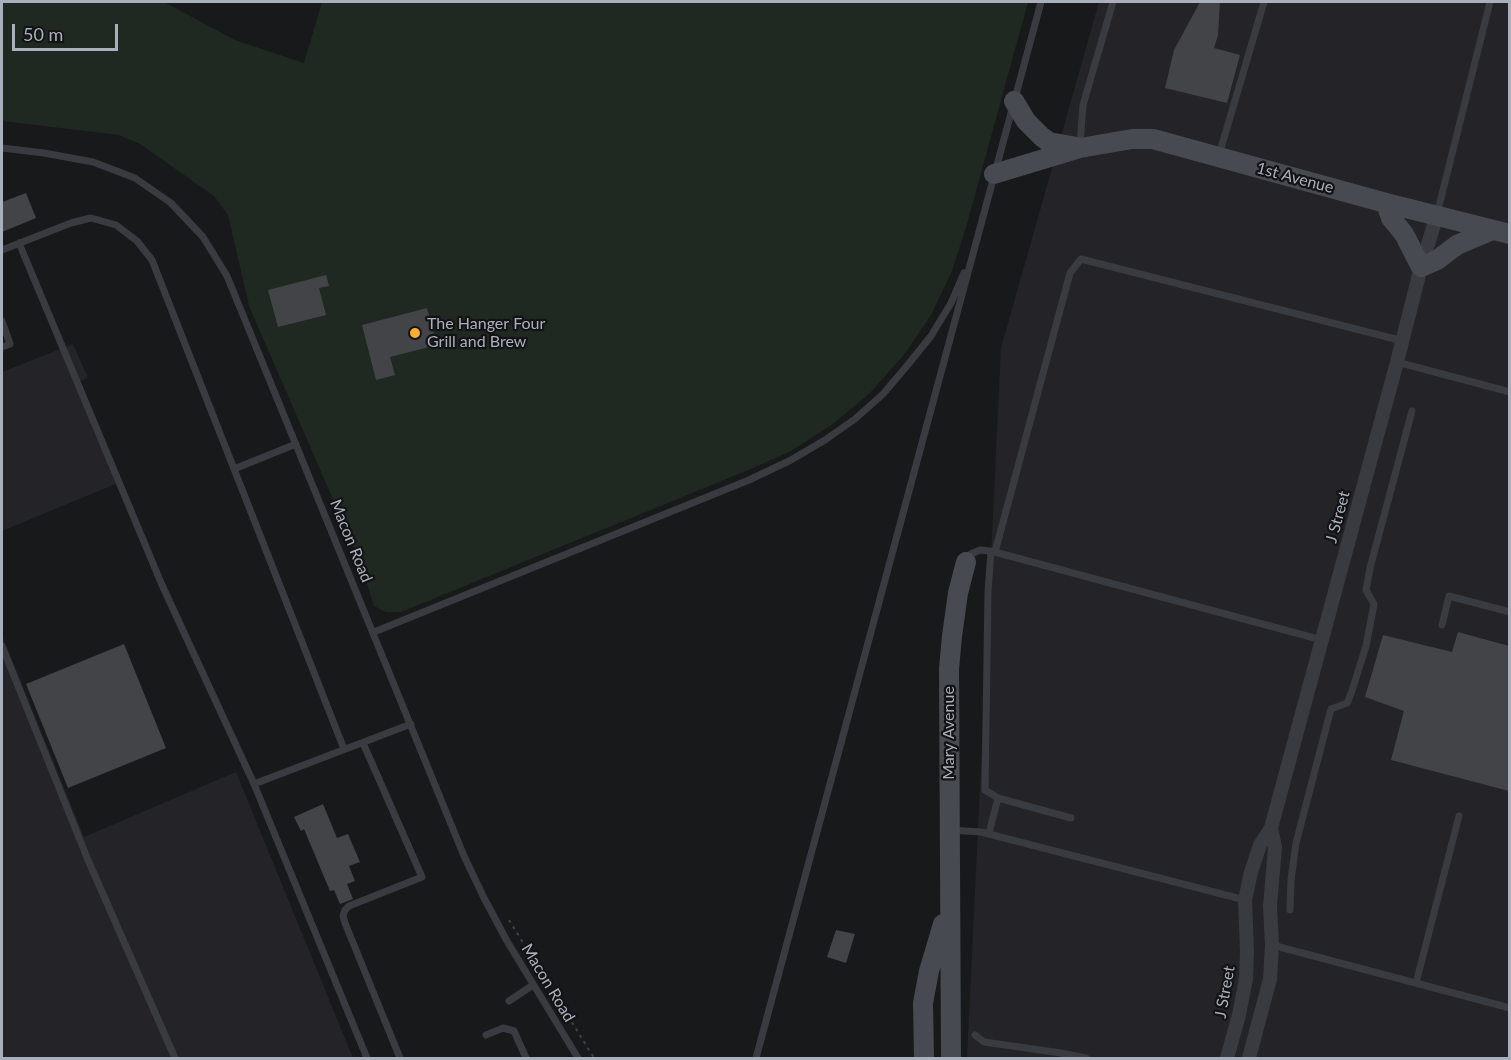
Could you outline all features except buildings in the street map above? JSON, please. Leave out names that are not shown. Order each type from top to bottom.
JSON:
[{"type":"street","name":"1st Avenue","points":[[1014,101],[1026,121],[1049,142],[1080,148]]},
{"type":"street","name":"1st Avenue","points":[[994,174],[1080,148],[1132,138],[1153,140],[1501,232]]},
{"type":"street","points":[[1386,203],[1392,218],[1404,234],[1421,267],[1437,260],[1457,245],[1501,232]]},
{"type":"street","name":"J Street","points":[[1227,1059],[1246,979],[1245,900],[1260,845],[1271,828],[1421,267],[1437,215]]},
{"type":"street","name":"Mary Avenue","points":[[951,1059],[949,669],[951,636],[966,562]]},
{"type":"street","name":"J Street","points":[[1249,1059],[1270,979],[1272,945],[1270,906],[1275,847],[1271,828]]},
{"type":"street","name":"Mary Avenue","points":[[924,1059],[923,1003],[929,971],[949,907]]},
{"type":"lane","points":[[756,1059],[1041,2]]},
{"type":"lane","points":[[1080,148],[1083,105],[1113,2]]},
{"type":"lane","points":[[1219,157],[1264,2]]},
{"type":"lane","points":[[1437,215],[1490,2]]},
{"type":"lane","name":"Macon Road","points":[[2,148],[93,162],[135,178],[171,204],[203,237],[227,276],[464,856],[484,898],[578,1059]]},
{"type":"lane","points":[[2,250],[71,223],[92,218],[116,225],[137,241],[152,260],[344,749]]},
{"type":"lane","points":[[19,243],[162,585],[254,784],[367,1059]]},
{"type":"lane","points":[[374,632],[749,480],[791,460],[825,440],[855,419],[883,394],[931,336],[951,303],[975,246]]},
{"type":"lane","points":[[1071,818],[998,798],[985,790],[988,603],[993,551],[1070,273],[1081,259],[1403,340]]},
{"type":"lane","points":[[2,321],[10,344],[2,347]]},
{"type":"lane","points":[[1397,362],[1509,392]]},
{"type":"lane","points":[[1290,910],[1296,843],[1331,709],[1347,703],[1352,694],[1366,646],[1374,604],[1366,590],[1370,568],[1412,411]]},
{"type":"lane","points":[[234,469],[296,444]]},
{"type":"lane","points":[[966,562],[971,554],[980,550],[993,551],[1322,640]]},
{"type":"lane","points":[[1442,625],[1449,596],[1509,612]]},
{"type":"lane","points":[[2,646],[88,860],[175,1059]]},
{"type":"lane","points":[[254,784],[411,724]]},
{"type":"lane","points":[[363,743],[422,877],[345,910],[345,923],[400,1059]]},
{"type":"lane","points":[[989,833],[998,798]]},
{"type":"lane","points":[[1416,983],[1460,816]]},
{"type":"lane","points":[[950,830],[989,833],[1245,900]]},
{"type":"lane","points":[[1272,945],[1509,1008]]},
{"type":"lane","points":[[509,1001],[533,985]]},
{"type":"lane","points":[[486,1035],[503,1028],[514,1031],[526,1059]]},
{"type":"lane","points":[[975,1035],[984,1042],[1061,1053],[1086,1059]]},
{"type":"path","points":[[506,915],[594,1059]]},
{"type":"shaded area","points":[[2,2],[164,2],[235,40],[304,63],[322,2],[1028,2],[952,271],[931,315],[903,356],[870,393],[833,424],[791,451],[401,612],[386,612],[374,606],[359,559],[249,306],[228,215],[214,196],[140,144],[119,135],[2,121]]},
{"type":"shaded area","points":[[1099,2],[1509,2],[1509,1058],[967,1058],[1001,348]]},
{"type":"shaded area","points":[[73,344],[88,378],[78,382],[118,483],[2,531],[2,372]]},
{"type":"shaded area","points":[[2,635],[84,837],[236,772],[353,1058],[2,1058]]},
{"type":"place","name":"The Hanger Four Grill and Brew","points":[[415,333]]}]
